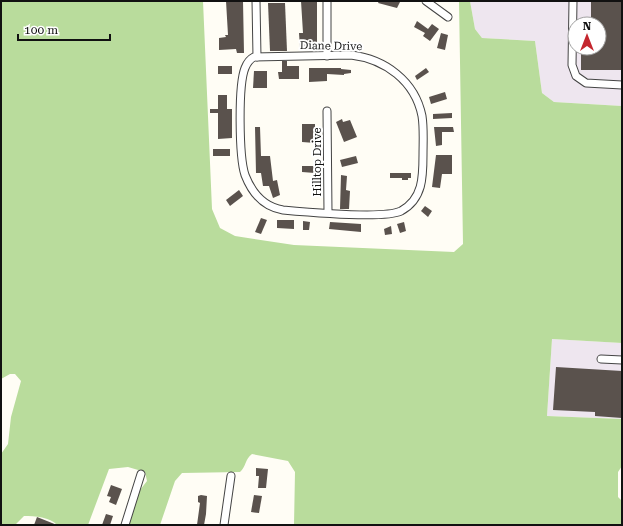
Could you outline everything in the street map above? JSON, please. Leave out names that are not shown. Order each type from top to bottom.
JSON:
[{"type":"street","points":[[256,1],[257,56]]},
{"type":"street","points":[[327,56],[328,1]]},
{"type":"street","points":[[426,1],[448,17]]},
{"type":"street","points":[[573,1],[572,65],[576,76],[586,82],[622,85]]},
{"type":"street","name":"Diane Drive","points":[[257,56],[360,56],[376,60],[389,67],[402,79],[412,92],[420,107],[423,125],[422,182],[418,194],[411,204],[400,212],[389,215],[283,210],[270,207],[254,192],[248,181],[242,161],[241,85],[245,67],[252,58],[257,56]]},
{"type":"street","name":"Hilltop Drive","points":[[328,111],[328,212]]},
{"type":"street","points":[[601,359],[622,360]]},
{"type":"street","points":[[125,525],[141,474]]},
{"type":"street","points":[[224,525],[231,476]]},
{"type":"shaded area","points":[[470,1],[622,1],[622,106],[554,102],[542,93],[535,41],[482,38],[475,29]]},
{"type":"shaded area","points":[[552,339],[622,343],[622,419],[547,416]]},
{"type":"green space","points":[[1,1],[203,1],[212,209],[220,228],[235,236],[294,245],[454,252],[463,244],[459,1],[470,1],[475,29],[482,38],[535,41],[542,93],[554,102],[622,106],[622,343],[552,339],[547,416],[622,419],[622,466],[618,472],[618,497],[622,501],[622,525],[294,525],[295,472],[288,461],[252,454],[240,472],[182,473],[175,481],[160,525],[128,525],[140,490],[147,481],[145,472],[128,467],[109,469],[88,525],[57,525],[50,520],[24,516],[15,525],[1,525],[1,454],[8,444],[11,417],[21,381],[15,374],[10,374],[1,379]]},
{"type":"building","points":[[226,1],[243,1],[244,53],[237,53],[236,49],[219,50],[219,38],[226,37],[225,35],[228,35]]},
{"type":"building","points":[[301,1],[317,1],[317,47],[300,48],[299,33],[303,33]]},
{"type":"building","points":[[379,1],[400,2],[397,8],[378,3]]},
{"type":"building","points":[[591,1],[622,1],[622,70],[581,70],[581,56],[607,56],[607,16],[591,16]]},
{"type":"building","points":[[268,3],[285,3],[287,51],[270,51]]},
{"type":"building","points":[[417,21],[428,29],[432,24],[439,29],[430,41],[423,36],[425,33],[414,27]]},
{"type":"building","points":[[441,33],[448,35],[445,50],[437,48]]},
{"type":"building","points":[[282,61],[287,61],[287,66],[299,66],[299,79],[279,79],[278,72],[282,72]]},
{"type":"building","points":[[218,66],[232,66],[232,74],[218,74]]},
{"type":"building","points":[[309,68],[341,68],[351,70],[351,73],[344,75],[327,74],[327,81],[309,82]]},
{"type":"building","points":[[426,68],[429,72],[417,80],[415,76]]},
{"type":"building","points":[[254,71],[267,71],[267,88],[253,88]]},
{"type":"building","points":[[445,92],[447,99],[431,104],[429,97]]},
{"type":"building","points":[[218,95],[227,95],[227,109],[232,109],[232,138],[218,139],[218,113],[210,113],[210,109],[218,109]]},
{"type":"building","points":[[452,113],[452,118],[433,119],[433,114]]},
{"type":"building","points":[[342,119],[343,122],[350,120],[357,137],[344,142],[336,122]]},
{"type":"building","points":[[302,124],[315,124],[315,143],[302,142]]},
{"type":"building","points":[[255,127],[260,127],[261,156],[270,156],[273,181],[277,180],[280,195],[273,198],[269,186],[263,186],[261,173],[256,173]]},
{"type":"building","points":[[434,127],[453,127],[454,132],[442,132],[442,145],[436,146]]},
{"type":"building","points":[[213,149],[230,149],[230,156],[213,156]]},
{"type":"building","points":[[436,155],[452,155],[452,174],[442,174],[440,188],[432,187]]},
{"type":"building","points":[[356,156],[358,163],[342,167],[340,160]]},
{"type":"building","points":[[302,166],[315,166],[315,173],[302,172]]},
{"type":"building","points":[[390,173],[411,173],[411,178],[408,178],[408,180],[402,180],[402,178],[390,178]]},
{"type":"building","points":[[341,175],[347,176],[346,190],[350,191],[349,209],[340,209]]},
{"type":"building","points":[[239,190],[243,196],[230,206],[226,200]]},
{"type":"building","points":[[425,206],[432,211],[428,217],[421,211]]},
{"type":"building","points":[[261,218],[267,220],[261,234],[255,232]]},
{"type":"building","points":[[277,220],[294,220],[294,229],[277,228]]},
{"type":"building","points":[[303,221],[310,222],[309,230],[303,230]]},
{"type":"building","points":[[330,222],[361,224],[361,232],[329,229]]},
{"type":"building","points":[[404,222],[406,231],[400,233],[397,224]]},
{"type":"building","points":[[391,226],[392,234],[385,235],[384,229]]},
{"type":"building","points":[[556,367],[622,371],[622,418],[595,416],[595,412],[553,410]]},
{"type":"building","points":[[256,468],[268,469],[266,488],[258,488],[259,476],[256,476]]},
{"type":"building","points":[[111,485],[122,489],[116,505],[109,502],[111,497],[107,496]]},
{"type":"building","points":[[254,495],[262,496],[259,513],[251,512]]},
{"type":"building","points":[[198,496],[207,496],[206,514],[204,525],[197,525],[200,503],[198,502]]},
{"type":"building","points":[[106,514],[113,516],[110,525],[102,525]]},
{"type":"building","points":[[37,517],[57,525],[34,525]]}]
